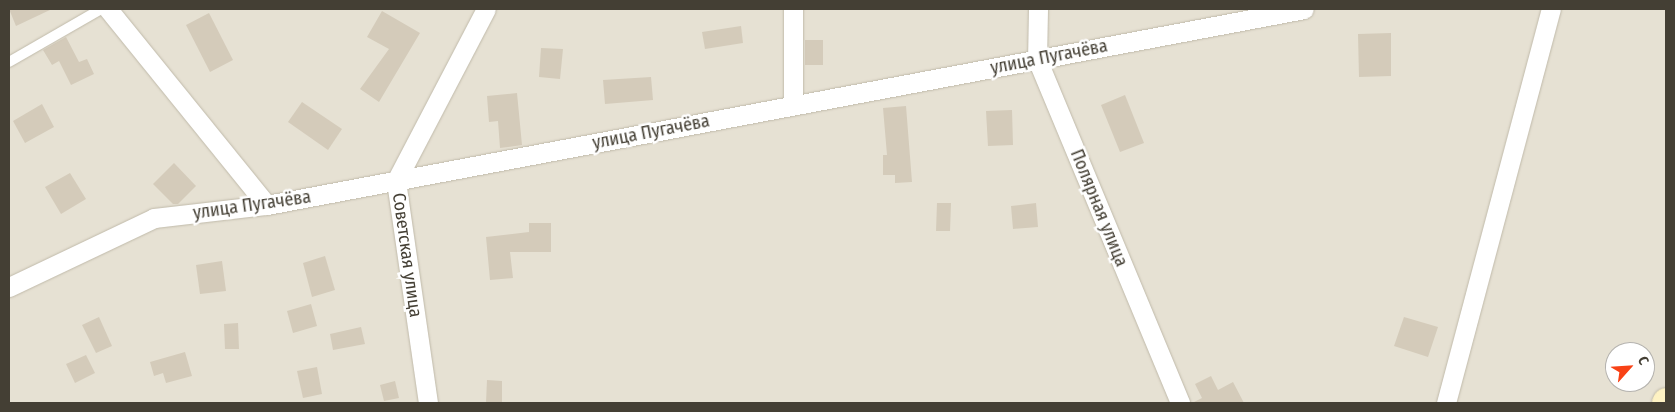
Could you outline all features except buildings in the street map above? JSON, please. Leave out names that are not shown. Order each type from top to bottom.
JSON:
[{"type":"street","points":[[108,9],[266,205]]},
{"type":"street","name":"Советская улица","points":[[428,403],[396,182],[486,9]]},
{"type":"street","points":[[793,9],[793,105]]},
{"type":"street","name":"Полярная улица","points":[[1038,9],[1038,59],[1180,403]]},
{"type":"street","name":"улица Пугачёва","points":[[9,287],[154,218],[266,205],[396,182],[1304,9]]},
{"type":"street","points":[[1446,403],[1551,9]]},
{"type":"lane","points":[[9,62],[101,9]]},
{"type":"shaded area","points":[[9,9],[1666,9],[1666,403],[9,403]]}]
